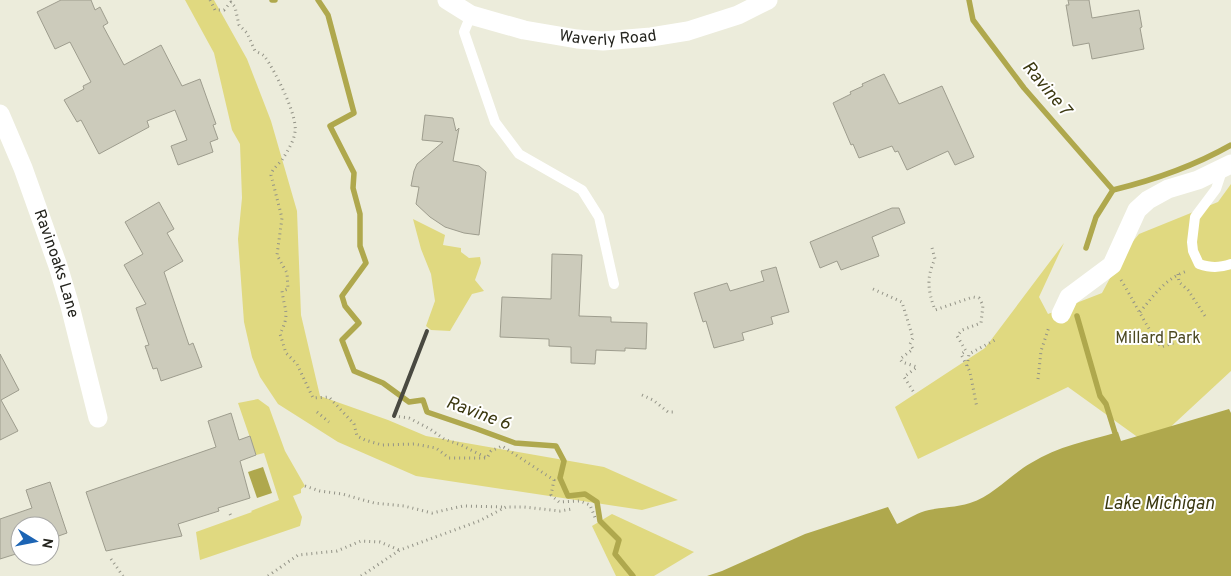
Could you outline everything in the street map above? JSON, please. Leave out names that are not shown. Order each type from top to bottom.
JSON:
[{"type":"street","name":"Waverly Road","points":[[447,0],[471,15],[524,30],[577,39],[603,41],[651,38],[688,31],[738,15],[768,0]]},
{"type":"street","name":"Ravinoaks Lane","points":[[0,114],[23,168],[58,266],[98,418]]},
{"type":"street","points":[[1061,314],[1069,297],[1112,265],[1137,210],[1148,200],[1168,189],[1198,180],[1227,165]]},
{"type":"lane","points":[[471,15],[464,32],[495,122],[519,154],[582,190],[599,217],[614,284]]},
{"type":"lane","points":[[1227,165],[1216,189],[1196,217],[1192,242],[1193,251],[1199,264],[1218,268],[1231,264]]},
{"type":"path","points":[[210,0],[215,10],[224,10],[231,2],[239,25],[247,33],[256,51],[264,55],[284,89],[295,118],[295,132],[290,146],[271,175],[276,201],[282,218],[277,255],[287,273],[288,289],[282,291],[286,321],[280,334],[286,353],[297,364],[313,398],[329,396],[354,424],[357,436],[365,440],[382,445],[414,444],[436,448],[449,458],[487,458]]},
{"type":"path","points":[[932,248],[935,259],[929,272],[928,292],[936,310],[973,297],[979,298],[983,305],[981,323],[962,330],[957,336],[966,351],[961,354],[967,367],[978,408]]},
{"type":"path","points":[[1112,265],[1149,330],[1161,347],[1201,334]]},
{"type":"path","points":[[1140,312],[1164,283],[1178,274],[1205,266]]},
{"type":"path","points":[[1178,274],[1179,282],[1188,290],[1207,319]]},
{"type":"path","points":[[873,289],[902,302],[913,338],[910,344],[913,349],[900,359],[902,362],[917,366],[904,377],[915,394]]},
{"type":"path","points":[[1038,378],[1046,332],[1053,320],[1061,314]]},
{"type":"path","points":[[967,367],[968,354],[994,340]]},
{"type":"path","points":[[642,395],[653,400],[668,412],[674,412]]},
{"type":"path","points":[[317,412],[329,422]]},
{"type":"path","points":[[394,416],[409,418],[444,439],[461,444],[487,458]]},
{"type":"path","points":[[487,458],[491,451],[502,446],[554,480],[551,494],[559,502],[580,500],[590,505],[596,520]]},
{"type":"path","points":[[305,486],[374,503],[404,506],[432,512],[463,506],[524,507],[560,511],[572,509]]},
{"type":"path","points":[[361,576],[400,550],[479,521],[506,507]]},
{"type":"path","points":[[230,514],[232,518]]},
{"type":"path","points":[[268,576],[298,555],[337,551],[361,541],[380,542],[400,550]]},
{"type":"path","points":[[111,559],[123,576]]},
{"type":"green space","points":[[185,0],[214,0],[247,59],[271,121],[297,211],[301,315],[320,396],[388,420],[426,436],[604,467],[678,500],[642,510],[416,476],[338,442],[278,404],[260,377],[252,357],[244,322],[238,239],[242,198],[240,144],[232,130],[214,53]]},
{"type":"green space","name":"Millard Park","points":[[1231,184],[1231,371],[1150,446],[1068,387],[918,459],[895,407],[985,348],[1064,243],[1039,297],[1048,314],[1102,293],[1124,252],[1139,234],[1218,202]]},
{"type":"green space","points":[[413,219],[445,235],[443,245],[461,248],[461,252],[469,258],[480,257],[481,263],[475,280],[484,291],[472,294],[450,331],[431,330],[426,326],[435,301],[431,274],[421,249]]},
{"type":"green space","points":[[258,399],[269,407],[285,451],[305,486],[301,489],[301,493],[293,496],[302,517],[300,526],[200,560],[196,532],[279,500],[264,453],[256,455],[238,403]]},
{"type":"green space","points":[[612,514],[694,552],[654,576],[616,576],[592,526]]},
{"type":"water","name":"Lake Michigan","points":[[1229,409],[1231,413],[1231,576],[707,576],[805,534],[888,507],[897,524],[925,511],[970,503],[987,495],[1041,457],[1073,444],[1118,432],[1121,441]]},
{"type":"water","points":[[263,467],[272,493],[257,498],[248,472]]},
{"type":"building","points":[[61,0],[91,0],[95,10],[100,7],[108,23],[103,26],[124,65],[161,45],[182,86],[200,79],[216,124],[213,125],[218,139],[210,142],[213,152],[178,165],[171,146],[187,140],[175,110],[147,121],[149,127],[99,154],[81,120],[77,122],[64,100],[84,89],[83,86],[91,82],[70,42],[55,49],[37,12]]},
{"type":"building","points":[[1068,0],[1089,0],[1092,18],[1139,10],[1144,49],[1092,59],[1089,43],[1073,46],[1066,5],[1069,5]]},
{"type":"building","points":[[884,74],[899,104],[942,86],[974,157],[955,165],[948,151],[907,170],[898,151],[895,152],[892,146],[859,158],[853,144],[851,145],[833,103],[851,94],[850,92],[863,86],[862,84]]},
{"type":"building","points":[[425,115],[453,118],[456,131],[459,128],[453,161],[479,166],[486,172],[479,235],[445,227],[416,204],[419,187],[411,186],[417,164],[443,142],[422,140]]},
{"type":"building","points":[[159,202],[174,229],[167,233],[183,261],[164,272],[189,345],[193,343],[202,367],[161,381],[157,368],[153,369],[145,346],[149,345],[136,308],[146,304],[124,265],[143,254],[125,222]]},
{"type":"building","points":[[892,208],[899,208],[905,223],[872,237],[879,256],[841,270],[837,261],[820,268],[810,242]]},
{"type":"building","points":[[552,254],[582,255],[579,316],[611,317],[611,322],[647,323],[646,349],[625,348],[625,351],[596,350],[595,364],[571,363],[571,347],[549,346],[549,339],[500,337],[502,297],[551,299]]},
{"type":"building","points":[[776,267],[789,312],[771,317],[773,324],[742,333],[744,340],[714,348],[706,321],[703,322],[694,293],[727,283],[730,291],[764,281],[761,271]]},
{"type":"building","points":[[0,354],[19,390],[1,400],[18,431],[0,440]]},
{"type":"building","points":[[231,413],[239,440],[250,436],[256,455],[240,461],[250,498],[218,508],[219,511],[178,524],[182,536],[106,551],[86,492],[216,447],[208,421]]},
{"type":"building","points":[[50,482],[67,533],[60,535],[60,516],[10,516],[10,556],[0,559],[0,519],[32,508],[26,490]]},
{"type":"waterway","name":"Ravine 6","points":[[318,0],[328,15],[354,113],[330,126],[354,173],[353,188],[360,214],[360,246],[366,263],[342,296],[345,306],[359,323],[342,340],[354,371],[383,383],[409,402],[423,400],[427,412],[515,443],[556,446],[564,461],[560,478],[568,496],[585,494],[597,502],[600,521],[619,540],[615,554],[633,576]]},
{"type":"waterway","name":"Ravine 7","points":[[969,0],[973,20],[1024,88],[1113,190]]},
{"type":"waterway","name":"Ravine 7","points":[[1086,248],[1096,217],[1113,190],[1174,172],[1231,145]]},
{"type":"waterway","name":"Ravine 7","points":[[1077,316],[1100,396],[1106,404],[1115,433]]},
{"type":"railway","points":[[394,416],[427,331]]}]
